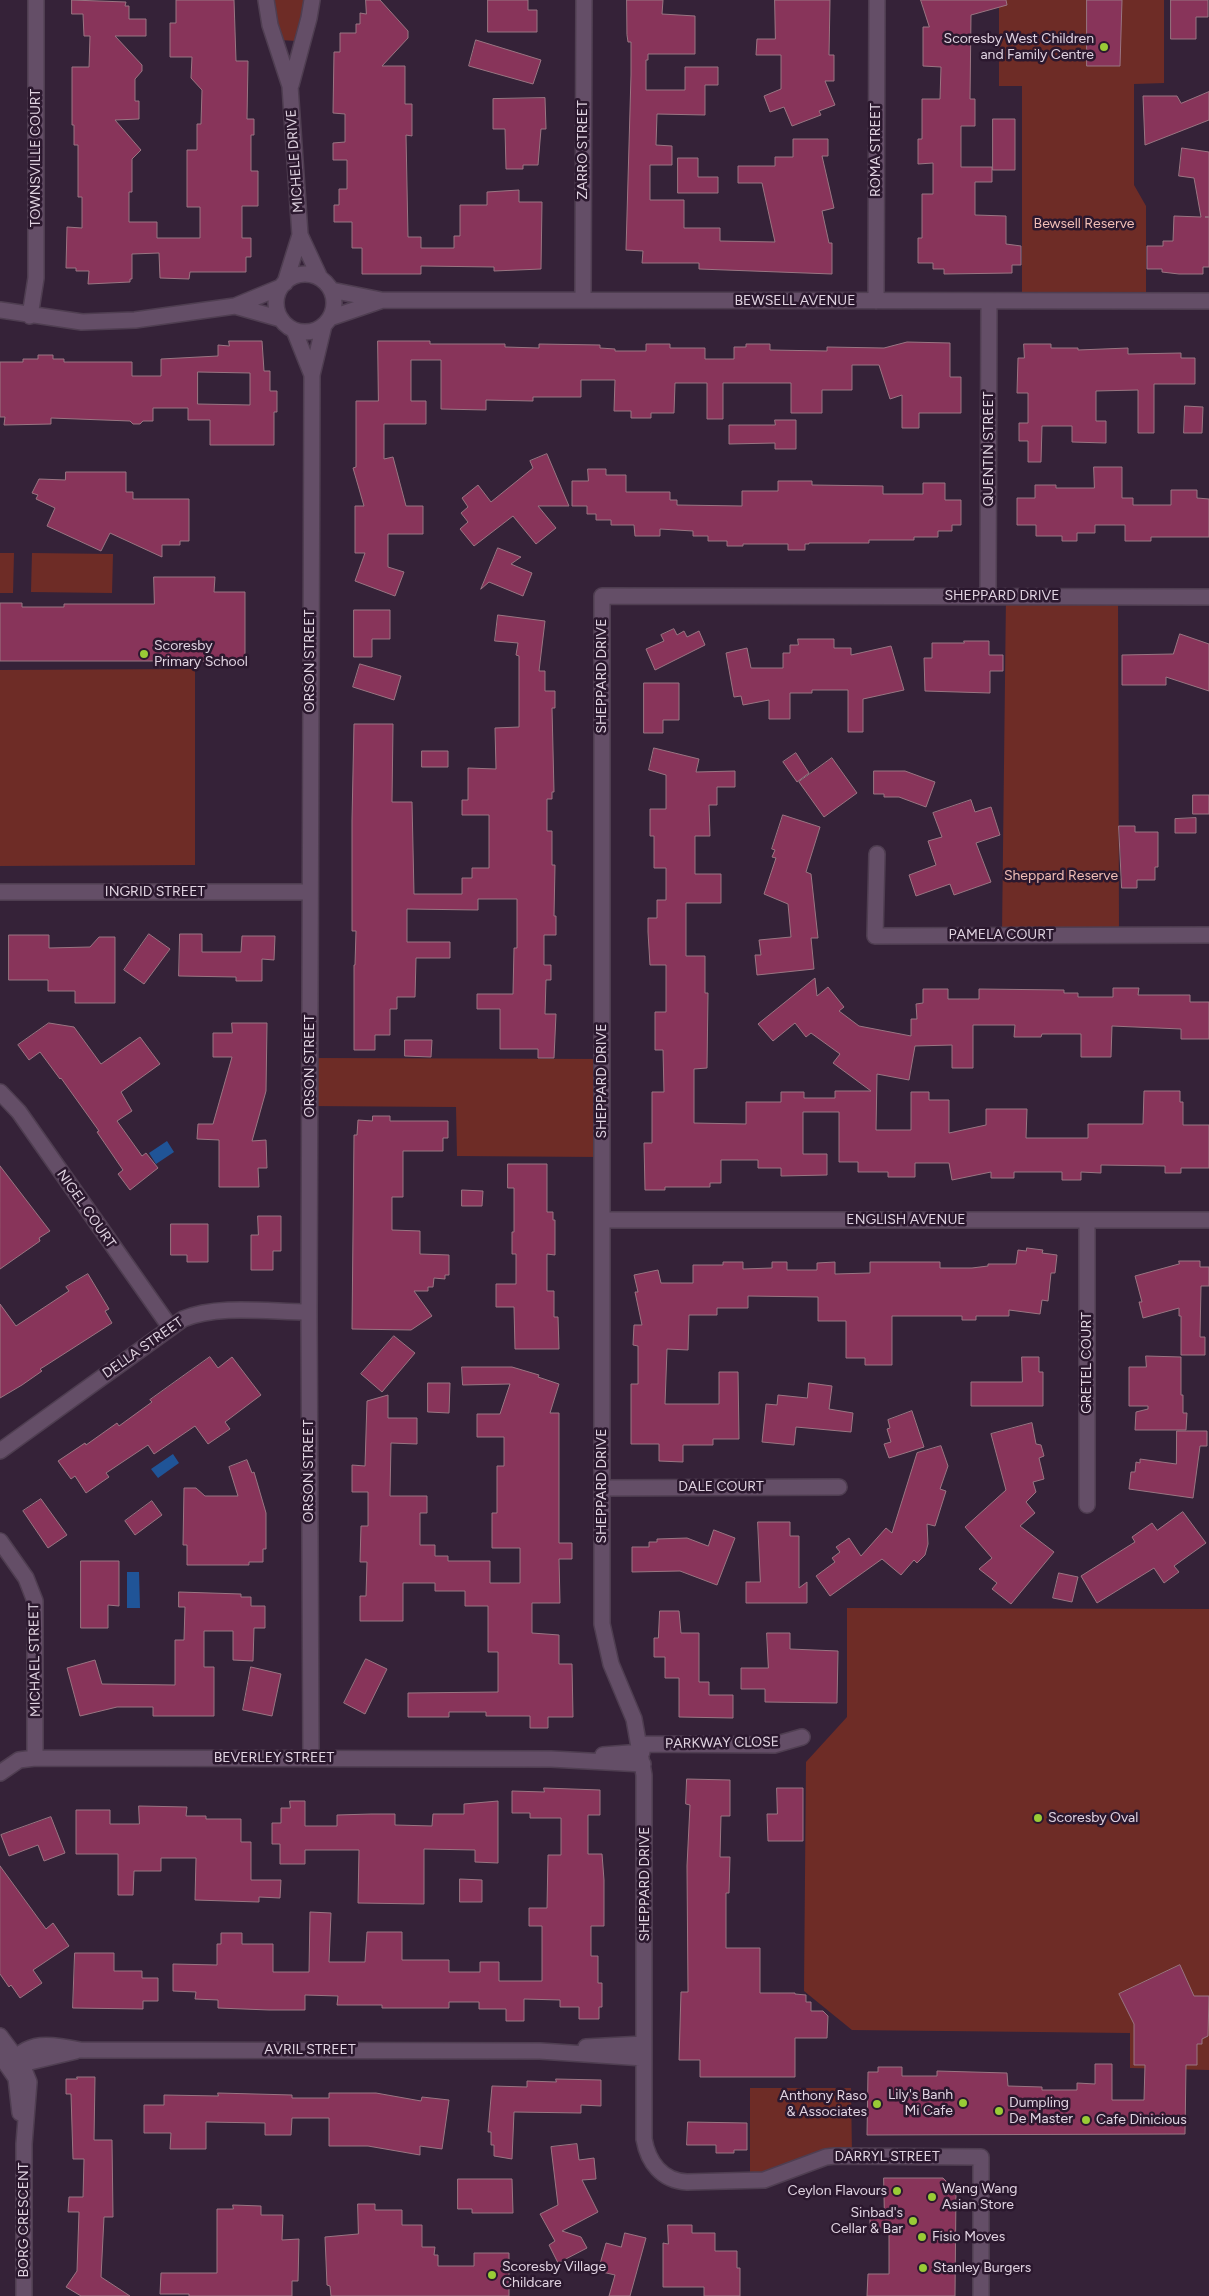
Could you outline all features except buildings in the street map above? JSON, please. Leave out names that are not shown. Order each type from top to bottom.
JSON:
[{"type":"street","name":"TOWNSVILLE COURT","points":[[30,316],[36,278],[36,0]]},
{"type":"street","name":"MICHELE DRIVE","points":[[266,0],[274,38],[290,86],[300,235],[320,278]]},
{"type":"street","name":"MICHELE DRIVE","points":[[290,86],[312,0]]},
{"type":"street","name":"ZARRO STREET","points":[[583,300],[584,0]]},
{"type":"street","name":"ROMA STREET","points":[[876,301],[877,0]]},
{"type":"street","points":[[274,38],[289,42],[304,37]]},
{"type":"street","name":"MICHELE DRIVE","points":[[283,285],[300,235]]},
{"type":"street","points":[[0,310],[30,316],[82,322],[115,321],[236,306],[302,275],[320,278],[331,290],[334,299],[334,309],[327,322],[310,332],[294,330],[281,319],[236,306]]},
{"type":"street","points":[[281,319],[276,303],[283,285]]},
{"type":"street","name":"BEWSELL AVENUE","points":[[331,290],[381,300],[1209,301]]},
{"type":"street","name":"BEWSELL AVENUE","points":[[327,322],[381,300]]},
{"type":"street","name":"QUENTIN STREET","points":[[988,596],[989,302]]},
{"type":"street","name":"ORSON STREET","points":[[311,1758],[309,1312],[312,374],[327,322]]},
{"type":"street","name":"ORSON STREET","points":[[294,330],[312,374]]},
{"type":"street","name":"SHEPPARD DRIVE","points":[[654,2164],[648,2156],[644,2139],[645,1786],[642,1754],[631,1708],[611,1664],[603,1635],[602,596],[1209,597]]},
{"type":"street","name":"PAMELA COURT","points":[[877,854],[874,936],[1209,935]]},
{"type":"street","name":"INGRID STREET","points":[[0,892],[310,892]]},
{"type":"street","name":"NIGEL COURT","points":[[0,1092],[19,1112],[170,1327]]},
{"type":"street","name":"ENGLISH AVENUE","points":[[602,1220],[1209,1220]]},
{"type":"street","name":"GRETEL COURT","points":[[1087,1220],[1087,1505]]},
{"type":"street","name":"DELLA STREET","points":[[0,1451],[170,1327],[189,1317],[210,1312],[309,1312]]},
{"type":"street","name":"DALE COURT","points":[[602,1488],[839,1487]]},
{"type":"street","name":"MICHAEL STREET","points":[[0,1541],[26,1578],[35,1601],[35,1758]]},
{"type":"street","name":"PARKWAY CLOSE","points":[[642,1754],[774,1745],[802,1737]]},
{"type":"street","name":"BEVERLEY STREET","points":[[0,1773],[19,1760],[35,1758],[551,1759],[642,1754]]},
{"type":"street","name":"BORG CRESCENT","points":[[0,2036],[11,2060],[18,2086],[24,2144],[24,2296]]},
{"type":"street","name":"AVRIL STREET","points":[[11,2060],[80,2050],[644,2051]]},
{"type":"street","name":"DARRYL STREET","points":[[654,2164],[666,2176],[680,2182],[753,2182],[775,2177],[826,2157],[835,2156],[981,2157],[981,2296]]},
{"type":"green space","points":[[266,0],[312,0],[296,41],[281,40]]},
{"type":"green space","name":"Bewsell Reserve","points":[[999,0],[1164,0],[1164,83],[1134,84],[1134,185],[1146,206],[1146,301],[1022,302],[1022,86],[999,86]]},
{"type":"green space","points":[[0,553],[14,553],[13,593],[0,593]]},
{"type":"green space","points":[[32,553],[113,554],[112,593],[31,592]]},
{"type":"green space","name":"Sheppard Reserve","points":[[1006,596],[1118,596],[1119,934],[1002,935]]},
{"type":"green space","points":[[195,669],[195,865],[0,866],[0,670]]},
{"type":"green space","points":[[311,1058],[602,1059],[602,1157],[457,1156],[456,1107],[311,1106]]},
{"type":"green space","name":"Scoresby Oval","points":[[847,1608],[1209,1609],[1209,2070],[1130,2068],[1130,2033],[852,2030],[804,1991],[806,1762],[847,1717]]},
{"type":"green space","points":[[750,2088],[851,2088],[852,2156],[750,2182]]},
{"type":"water","points":[[167,1141],[174,1152],[156,1164],[149,1153]]},
{"type":"water","points":[[173,1454],[179,1463],[158,1478],[151,1469]]},
{"type":"water","points":[[127,1572],[139,1572],[140,1608],[127,1608]]},
{"type":"place","name":"Scoresby West Children and Family Centre","points":[[1104,47]]},
{"type":"place","name":"Scoresby Primary School","points":[[144,654]]},
{"type":"place","name":"Scoresby Oval","points":[[1038,1818]]},
{"type":"place","name":"Lily's Banh Mi Cafe","points":[[963,2103]]},
{"type":"place","name":"Anthony Raso & Associates","points":[[877,2104]]},
{"type":"place","name":"Dumpling De Master","points":[[999,2111]]},
{"type":"place","name":"Cafe Dinicious","points":[[1086,2120]]},
{"type":"place","name":"Ceylon Flavours","points":[[897,2191]]},
{"type":"place","name":"Wang Wang Asian Store","points":[[932,2197]]},
{"type":"place","name":"Sinbad's Cellar & Bar","points":[[913,2221]]},
{"type":"place","name":"Fisio Moves","points":[[922,2237]]},
{"type":"place","name":"Stanley Burgers","points":[[923,2268]]},
{"type":"place","name":"Scoresby Village Childcare","points":[[492,2275]]}]
